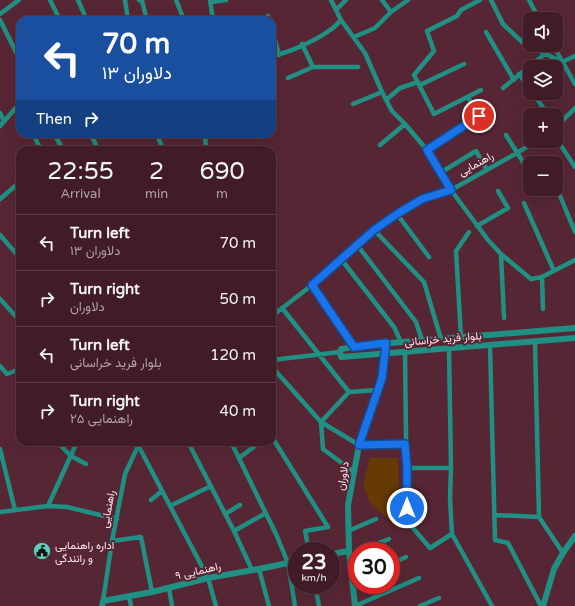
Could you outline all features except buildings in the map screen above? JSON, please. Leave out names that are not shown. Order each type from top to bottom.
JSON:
[{"type":"street","points":[[0,14],[18,0]]},
{"type":"street","points":[[50,0],[58,16]]},
{"type":"street","points":[[78,0],[85,16]]},
{"type":"street","points":[[125,0],[127,16]]},
{"type":"street","points":[[139,0],[142,1],[146,16]]},
{"type":"street","points":[[176,0],[182,16]]},
{"type":"street","points":[[212,16],[210,1],[226,0]]},
{"type":"street","points":[[331,0],[342,20],[365,53],[392,111],[427,150],[451,190],[477,226],[501,254],[531,279],[542,277],[575,260]]},
{"type":"street","points":[[336,10],[346,0]]},
{"type":"street","points":[[382,0],[390,12]]},
{"type":"street","points":[[354,37],[375,28],[390,12],[408,0]]},
{"type":"street","points":[[480,0],[461,10],[458,16],[427,31],[435,49],[414,74],[434,114],[481,90]]},
{"type":"street","points":[[491,0],[503,24],[522,42],[558,60]]},
{"type":"street","points":[[529,0],[535,12]]},
{"type":"street","points":[[0,20],[16,52]]},
{"type":"street","points":[[276,43],[279,55],[330,30],[342,20]]},
{"type":"street","points":[[486,32],[514,80]]},
{"type":"street","points":[[302,44],[313,67]]},
{"type":"street","points":[[503,88],[546,53]]},
{"type":"street","points":[[563,62],[575,56]]},
{"type":"street","points":[[386,100],[400,88],[419,83],[464,64]]},
{"type":"street","points":[[563,64],[575,84]]},
{"type":"street","points":[[288,78],[313,67],[358,66]]},
{"type":"street","points":[[519,74],[523,79]]},
{"type":"street","points":[[353,104],[382,92]]},
{"type":"street","points":[[427,150],[479,116],[468,97]]},
{"type":"street","points":[[0,126],[16,108]]},
{"type":"street","points":[[563,119],[575,108]]},
{"type":"street","points":[[0,113],[4,121]]},
{"type":"street","points":[[380,145],[405,124]]},
{"type":"street","points":[[506,135],[523,162]]},
{"type":"street","name":"راهنمایی","points":[[276,312],[312,285],[358,246],[374,230],[397,214],[422,199],[451,190],[525,148]]},
{"type":"street","points":[[563,148],[575,167]]},
{"type":"street","points":[[440,173],[476,151],[487,170]]},
{"type":"street","points":[[0,199],[16,185]]},
{"type":"street","points":[[477,226],[508,208],[498,192]]},
{"type":"street","points":[[560,196],[575,232]]},
{"type":"street","points":[[524,203],[554,271]]},
{"type":"street","points":[[397,214],[429,257]]},
{"type":"street","points":[[374,230],[424,282],[441,339]]},
{"type":"street","points":[[461,337],[456,251],[469,232]]},
{"type":"street","points":[[0,235],[16,253]]},
{"type":"street","points":[[358,246],[416,322],[422,340]]},
{"type":"street","points":[[501,254],[504,318]]},
{"type":"street","points":[[341,259],[394,327],[401,342]]},
{"type":"street","points":[[542,277],[543,309]]},
{"type":"street","points":[[312,285],[354,347]]},
{"type":"street","points":[[0,299],[16,317]]},
{"type":"street","points":[[282,308],[349,392]]},
{"type":"street","name":"بلوار فرید خراسانی","points":[[575,328],[386,343],[341,348],[340,352],[341,357],[575,338]]},
{"type":"street","points":[[535,342],[539,517],[563,553]]},
{"type":"street","name":"دلاوران","points":[[348,542],[348,505],[359,445],[382,378],[386,343]]},
{"type":"street","points":[[490,345],[495,540],[508,543],[542,606]]},
{"type":"street","points":[[449,348],[450,498],[452,534],[492,606]]},
{"type":"street","points":[[276,360],[340,352]]},
{"type":"street","points":[[405,352],[407,521],[430,548],[452,534]]},
{"type":"street","points":[[0,366],[7,374],[16,371]]},
{"type":"street","points":[[276,371],[321,422],[359,445],[405,444]]},
{"type":"street","points":[[354,472],[322,449],[321,422],[349,392],[378,390]]},
{"type":"street","points":[[276,443],[328,527],[305,530],[307,542]]},
{"type":"street","points":[[61,446],[71,456],[86,464]]},
{"type":"street","points":[[48,506],[75,446]]},
{"type":"street","name":"راهنمایی","points":[[102,603],[125,474],[138,446]]},
{"type":"street","points":[[140,446],[208,578],[216,606]]},
{"type":"street","points":[[190,446],[234,531],[252,570]]},
{"type":"street","points":[[233,446],[266,513],[288,563]]},
{"type":"street","points":[[239,458],[255,446]]},
{"type":"street","points":[[0,449],[14,510]]},
{"type":"street","points":[[407,468],[451,468]]},
{"type":"street","points":[[170,506],[211,486]]},
{"type":"street","points":[[151,500],[162,491]]},
{"type":"street","points":[[225,514],[240,505]]},
{"type":"street","points":[[0,512],[48,506],[67,506],[117,519]]},
{"type":"street","points":[[234,531],[266,513]]},
{"type":"street","points":[[494,515],[539,517]]},
{"type":"street","points":[[348,531],[376,518]]},
{"type":"street","points":[[542,606],[554,568],[575,536]]},
{"type":"street","points":[[112,541],[140,537],[152,592]]},
{"type":"street","points":[[381,542],[389,539]]},
{"type":"street","points":[[400,560],[406,557]]},
{"type":"street","name":"راهنمایی ۹","points":[[102,603],[208,578],[288,563]]},
{"type":"street","points":[[259,569],[269,606]]},
{"type":"street","points":[[355,606],[418,578]]},
{"type":"street","points":[[169,588],[172,606]]},
{"type":"street","points":[[293,594],[295,606]]},
{"type":"street","points":[[317,594],[319,606]]},
{"type":"street","name":"دلاوران","points":[[355,594],[355,606]]},
{"type":"street","points":[[129,596],[131,606]]},
{"type":"street","points":[[420,606],[439,598]]},
{"type":"shaded area","points":[[370,458],[398,458],[400,529],[370,503],[363,484]]},
{"type":"place","name":"اداره راهنمایی و رانندگی","points":[[42,551]]},
{"type":"route","points":[[407,508],[407,468],[405,444],[359,445],[382,378],[386,343],[354,347],[312,285],[358,246],[374,230],[397,214],[422,199],[451,190],[427,150],[479,116]]}]
